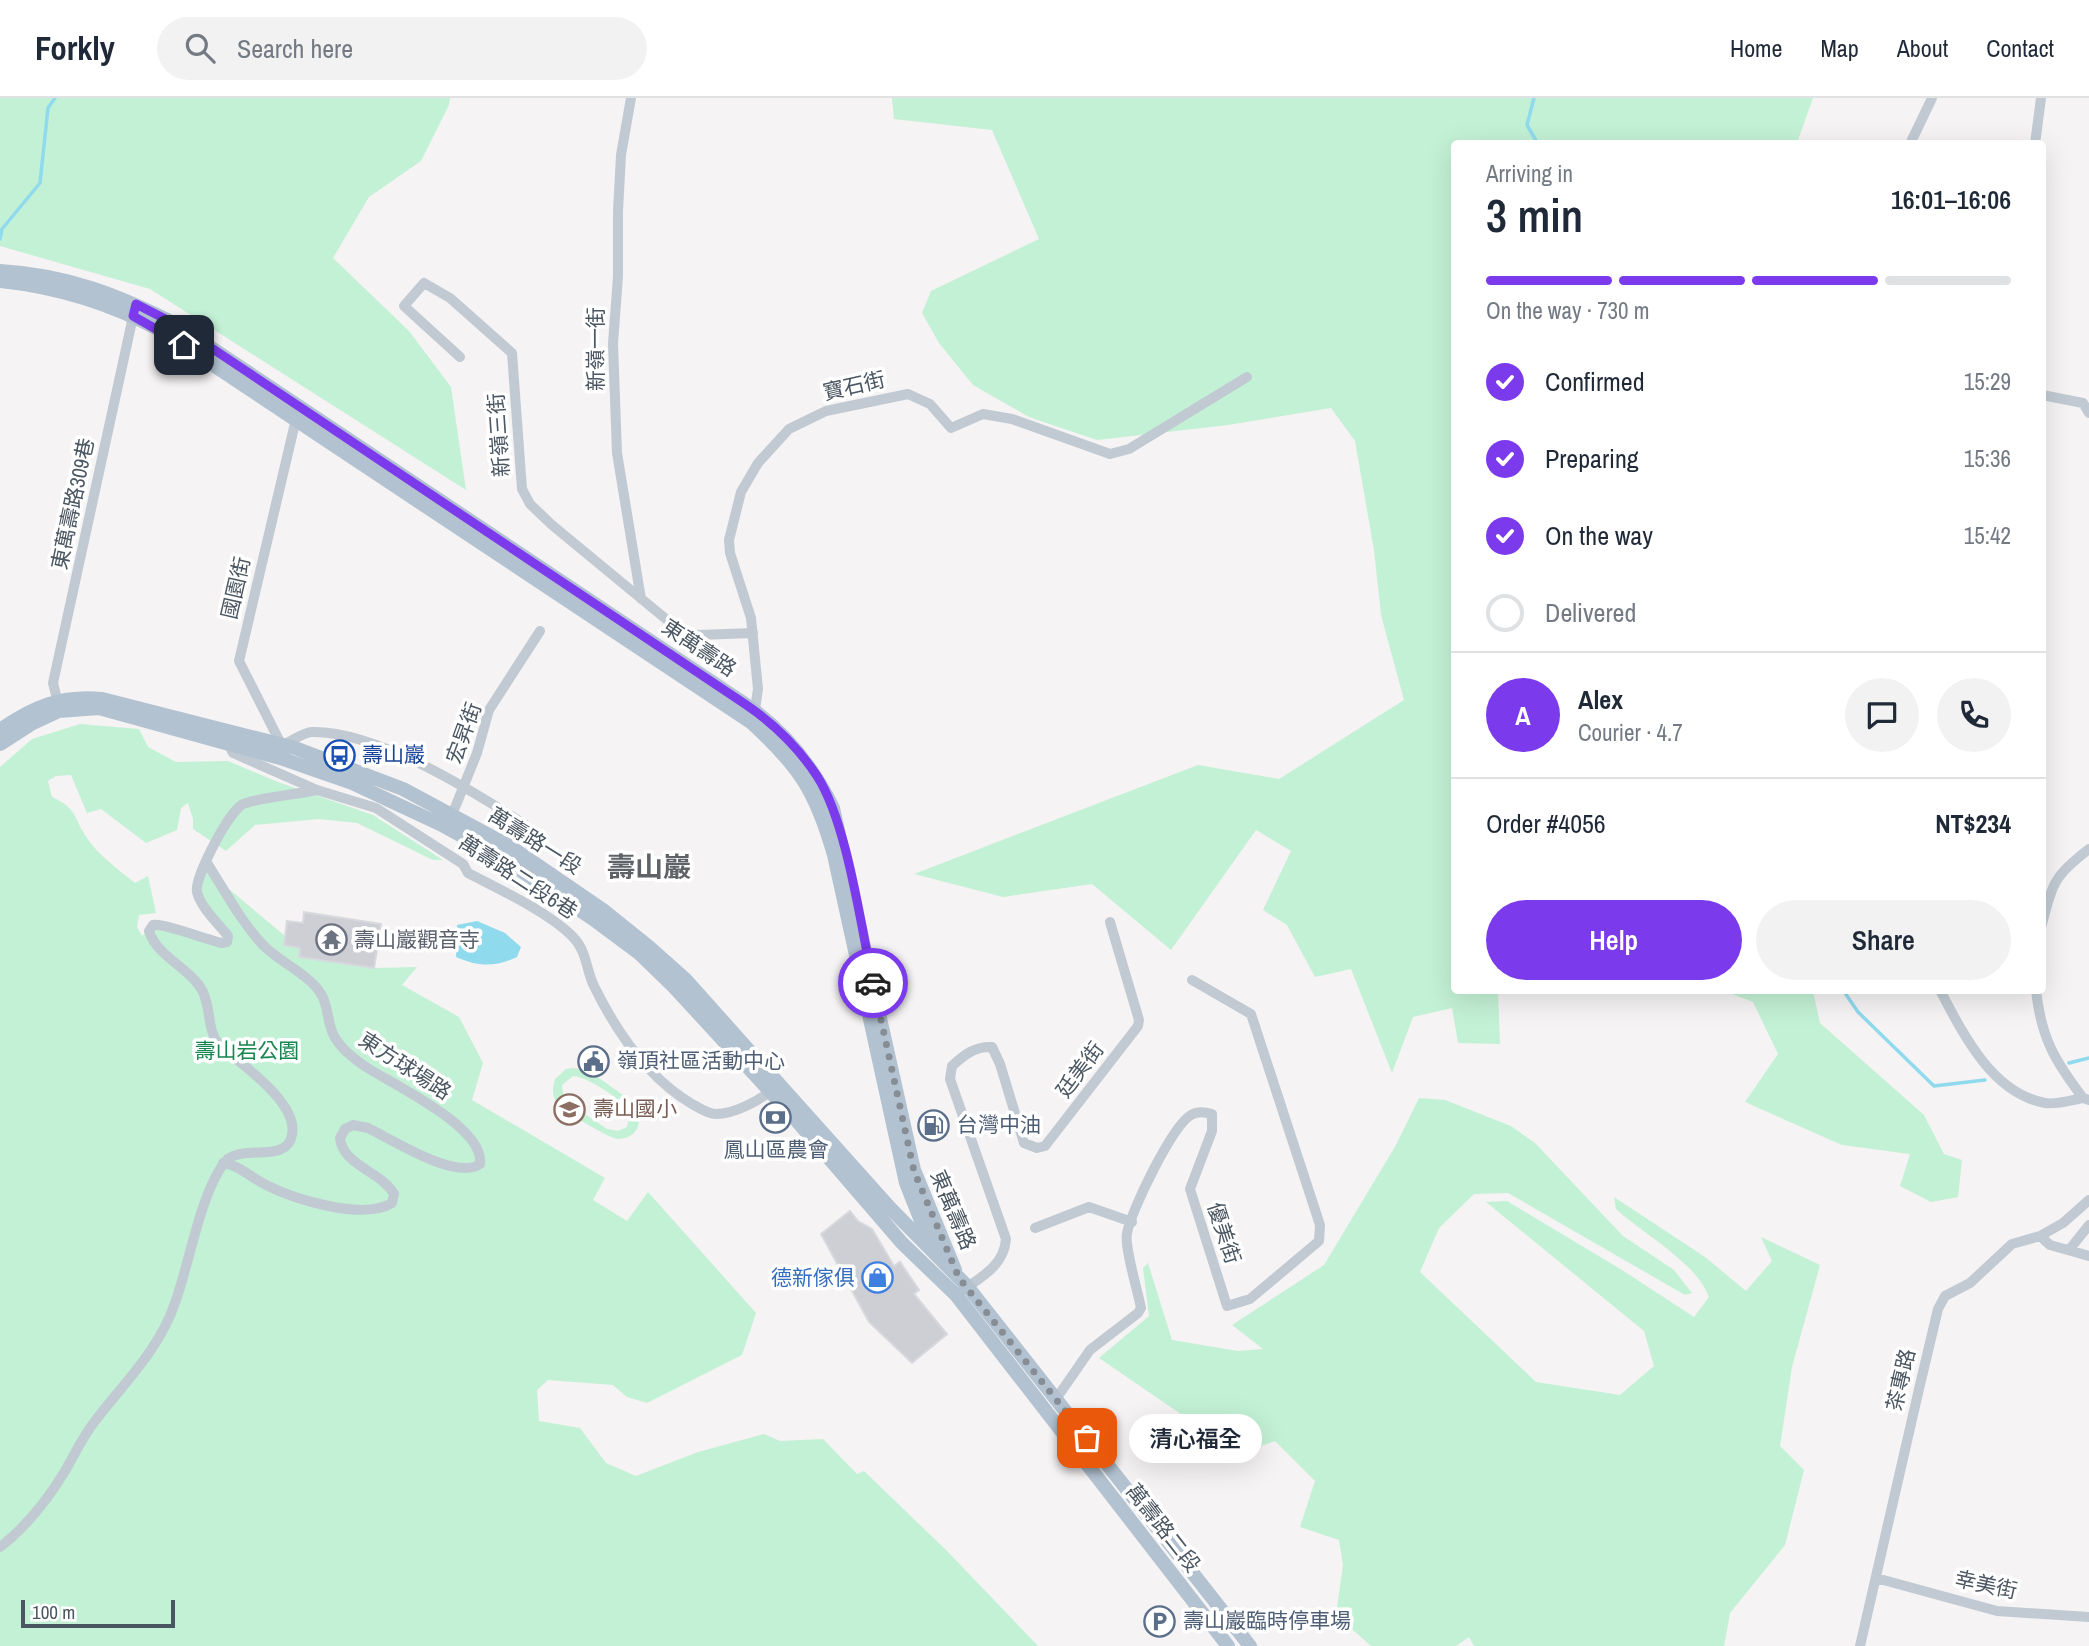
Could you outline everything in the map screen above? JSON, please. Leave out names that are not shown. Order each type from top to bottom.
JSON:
[{"type":"main road","name":"東萬壽路","points":[[0,271],[51,277],[87,285],[134,310],[296,419],[754,717],[799,772],[823,816],[909,1191],[934,1253],[934,1271]]},
{"type":"main road","name":"東萬壽路","points":[[0,281],[66,291],[177,325],[791,742],[818,777],[833,808],[914,1171],[961,1286]]},
{"type":"main road","name":"萬壽路一段","points":[[0,744],[59,706],[82,697],[102,698],[402,789],[511,847],[603,910],[685,979],[902,1243],[934,1271]]},
{"type":"main road","name":"萬壽路一段","points":[[0,730],[37,706],[59,706]]},
{"type":"main road","name":"萬壽路一段","points":[[282,751],[396,802],[502,858],[546,886],[639,954],[775,1088],[934,1253],[961,1286]]},
{"type":"main road","points":[[890,1208],[909,1191]]},
{"type":"main road","name":"萬壽路二段","points":[[934,1271],[961,1286],[1056,1399],[1250,1646]]},
{"type":"main road","name":"萬壽路二段","points":[[961,1286],[1228,1646]]},
{"type":"street","name":"新嶺一街","points":[[631,98],[621,155],[618,276],[613,344],[617,453],[641,599]]},
{"type":"street","points":[[1912,140],[1932,98]]},
{"type":"street","points":[[2036,140],[2041,98]]},
{"type":"street","name":"新嶺三街","points":[[460,357],[404,306],[424,283],[450,298],[512,353],[522,489],[530,504],[641,599],[688,634],[752,633]]},
{"type":"street","name":"東萬壽路309巷","points":[[59,706],[53,683],[134,310]]},
{"type":"street","name":"寶石街","points":[[754,717],[758,689],[752,633],[749,609],[730,553],[731,528],[741,492],[758,463],[789,429],[827,411],[908,394],[930,404],[951,428],[983,414],[1012,419],[1110,454],[1129,449],[1247,377]]},
{"type":"street","points":[[2046,396],[2083,403],[2089,413]]},
{"type":"street","name":"國園街","points":[[282,751],[239,661],[296,419]]},
{"type":"street","name":"宏昇街","points":[[452,815],[465,786],[489,710],[540,631]]},
{"type":"street","points":[[282,751],[310,731],[368,740],[465,786],[524,824],[511,847]]},
{"type":"street","points":[[229,738],[233,754],[317,790]]},
{"type":"street","points":[[0,1547],[32,1516],[64,1472],[93,1422],[154,1348],[175,1304],[205,1203],[223,1163],[235,1155],[277,1151],[288,1144],[293,1132],[280,1099],[218,1044],[211,1034],[202,991],[150,935],[150,928],[159,923],[184,933],[227,942],[228,936],[205,907],[196,890],[200,875],[226,821],[243,804],[317,790]]},
{"type":"street","name":"萬壽路二段6巷","points":[[317,790],[376,808],[396,819],[463,864],[468,873],[538,912],[573,937],[582,949],[594,986],[638,1058],[682,1098],[704,1111],[716,1114],[744,1106],[775,1088]]},
{"type":"street","points":[[2046,910],[2062,870],[2089,849]]},
{"type":"street","name":"東方球場路","points":[[207,863],[253,934],[280,961],[307,979],[321,993],[330,1028],[347,1054],[450,1118],[475,1147],[481,1161],[471,1169],[454,1168],[368,1128],[353,1125],[345,1129],[340,1138],[345,1152],[387,1184],[394,1194],[392,1203],[387,1206],[363,1209],[301,1200],[264,1184],[232,1164],[223,1163]]},
{"type":"street","name":"廷美街","points":[[961,1286],[995,1267],[1002,1259],[1006,1240],[950,1079],[952,1066],[967,1053],[982,1046],[992,1047],[1000,1064],[1024,1143],[1037,1148],[1045,1146],[1139,1021],[1110,922]]},
{"type":"street","name":"優美街","points":[[1056,1399],[1090,1350],[1141,1308],[1126,1234],[1167,1144],[1181,1123],[1192,1114],[1212,1114],[1212,1131],[1190,1189],[1227,1306],[1250,1299],[1319,1241],[1320,1225],[1251,1014],[1192,979]]},
{"type":"street","points":[[1942,994],[1959,1026],[1990,1071],[2016,1093],[2047,1104],[2086,1099]]},
{"type":"street","points":[[2036,994],[2038,1010],[2054,1059],[2086,1099]]},
{"type":"street","name":"茶專路","points":[[1860,1646],[1938,1309],[1945,1296],[1970,1283],[2012,1244],[2040,1236],[2072,1217],[2089,1200]]},
{"type":"street","points":[[1035,1228],[1089,1208],[1132,1222]]},
{"type":"street","points":[[2069,1250],[2089,1225]]},
{"type":"street","points":[[2040,1236],[2050,1245],[2089,1256]]},
{"type":"street","name":"幸美街","points":[[1876,1578],[1997,1611],[2089,1617]]},
{"type":"green space","points":[[0,98],[450,98],[421,161],[369,197],[333,258],[409,331],[451,387],[466,490],[150,289],[0,246]]},
{"type":"green space","points":[[892,98],[1813,98],[1798,140],[1451,140],[1451,994],[1498,994],[1500,1044],[1458,1043],[1452,1008],[1413,1017],[1392,1073],[1351,969],[1315,977],[1287,925],[1263,910],[1291,851],[1256,830],[1171,950],[1092,884],[1003,897],[914,874],[1198,765],[1279,779],[1404,700],[1381,615],[1374,550],[1355,441],[1331,408],[1228,425],[1097,440],[1029,417],[973,385],[939,343],[922,313],[931,291],[1039,239],[992,130],[894,119]]},
{"type":"green space","name":"壽山岩公園","points":[[80,724],[139,729],[148,747],[176,762],[228,761],[278,782],[373,815],[443,860],[433,860],[357,823],[319,819],[255,825],[226,851],[193,829],[188,803],[181,808],[177,830],[146,843],[101,809],[87,813],[71,775],[56,776],[48,781],[52,797],[71,810],[87,838],[103,856],[135,883],[148,876],[156,913],[139,915],[137,927],[142,936],[150,928],[227,942],[199,897],[204,868],[285,936],[284,945],[300,948],[299,957],[374,968],[417,967],[402,985],[459,1017],[483,1063],[472,1100],[605,1178],[593,1200],[627,1221],[648,1192],[756,1313],[742,1355],[647,1403],[627,1397],[613,1385],[548,1380],[537,1390],[539,1421],[580,1428],[606,1463],[636,1476],[698,1452],[764,1434],[780,1441],[823,1439],[857,1474],[864,1471],[947,1551],[1038,1646],[0,1646],[0,767],[32,739]]},
{"type":"green space","points":[[1732,994],[1814,994],[1820,1023],[1924,1115],[1944,1154],[1962,1160],[1958,1197],[1931,1202],[1900,1186],[1910,1154],[1842,1145],[1745,1102],[1778,1054],[1753,1002]]},
{"type":"green space","points":[[566,1069],[580,1069],[594,1075],[631,1101],[639,1121],[634,1133],[628,1137],[613,1138],[585,1123],[559,1104],[553,1092],[555,1079]],"holes":[[[573,1076],[604,1090],[627,1108],[630,1113],[627,1127],[618,1131],[607,1129],[564,1100],[562,1085]]]},
{"type":"green space","points":[[1419,1098],[1445,1100],[1511,1126],[1535,1143],[1623,1236],[1674,1270],[1692,1293],[1685,1295],[1508,1193],[1474,1194],[1439,1228],[1420,1272],[1536,1382],[1620,1395],[1654,1366],[1644,1331],[1486,1202],[1507,1201],[1694,1317],[1709,1297],[1703,1284],[1668,1249],[1616,1209],[1614,1197],[1705,1257],[1746,1291],[1772,1261],[1761,1237],[1820,1265],[1792,1367],[1780,1446],[1804,1470],[1785,1545],[1730,1613],[1724,1646],[1474,1646],[1469,1637],[1456,1646],[1371,1646],[1336,1615],[1343,1565],[1339,1540],[1300,1527],[1315,1481],[1275,1441],[1244,1452],[1226,1445],[1099,1358],[1149,1316],[1143,1268],[1148,1263],[1172,1340],[1238,1351],[1263,1349],[1232,1325],[1324,1265],[1396,1145]]},
{"type":"water","points":[[477,921],[505,933],[521,947],[517,957],[501,963],[487,964],[472,963],[456,957],[457,925]]},
{"type":"building","name":"壽山巖觀音寺","points":[[304,912],[381,924],[374,968],[299,957],[300,948],[284,945],[287,921],[303,923]]},
{"type":"building","name":"德新傢俱","points":[[850,1211],[858,1221],[872,1229],[894,1266],[900,1262],[919,1290],[914,1294],[947,1334],[912,1363],[869,1322],[821,1234]]},
{"type":"waterway","points":[[0,239],[2,229],[40,183],[48,108],[55,98]]},
{"type":"waterway","points":[[1534,98],[1527,125],[1536,140]]},
{"type":"waterway","points":[[1846,994],[1858,1012],[1934,1086],[1985,1080]]},
{"type":"waterway","points":[[2069,1063],[2089,1058]]},
{"type":"way so far","points":[[873,983],[914,1171],[959,1278],[1087,1438]]},
{"type":"place","name":"壽山巖","points":[[339,755]]},
{"type":"place","name":"壽山巖觀音寺","points":[[331,940]]},
{"type":"place","name":"嶺頂社區活動中心","points":[[594,1061]]},
{"type":"place","name":"壽山國小","points":[[570,1109]]},
{"type":"place","name":"鳳山區農會","points":[[776,1118]]},
{"type":"place","name":"台灣中油","points":[[934,1125]]},
{"type":"place","name":"德新傢俱","points":[[878,1278]]},
{"type":"place","name":"清心福全","points":[[1087,1438]]},
{"type":"place","name":"壽山巖臨時停車場","points":[[1160,1621]]},
{"type":"district","name":"壽山巖","points":[[649,867]]},
{"type":"route","points":[[184,345],[133,316],[136,304],[177,325],[745,704],[791,742],[818,777],[833,808],[873,983]]}]
